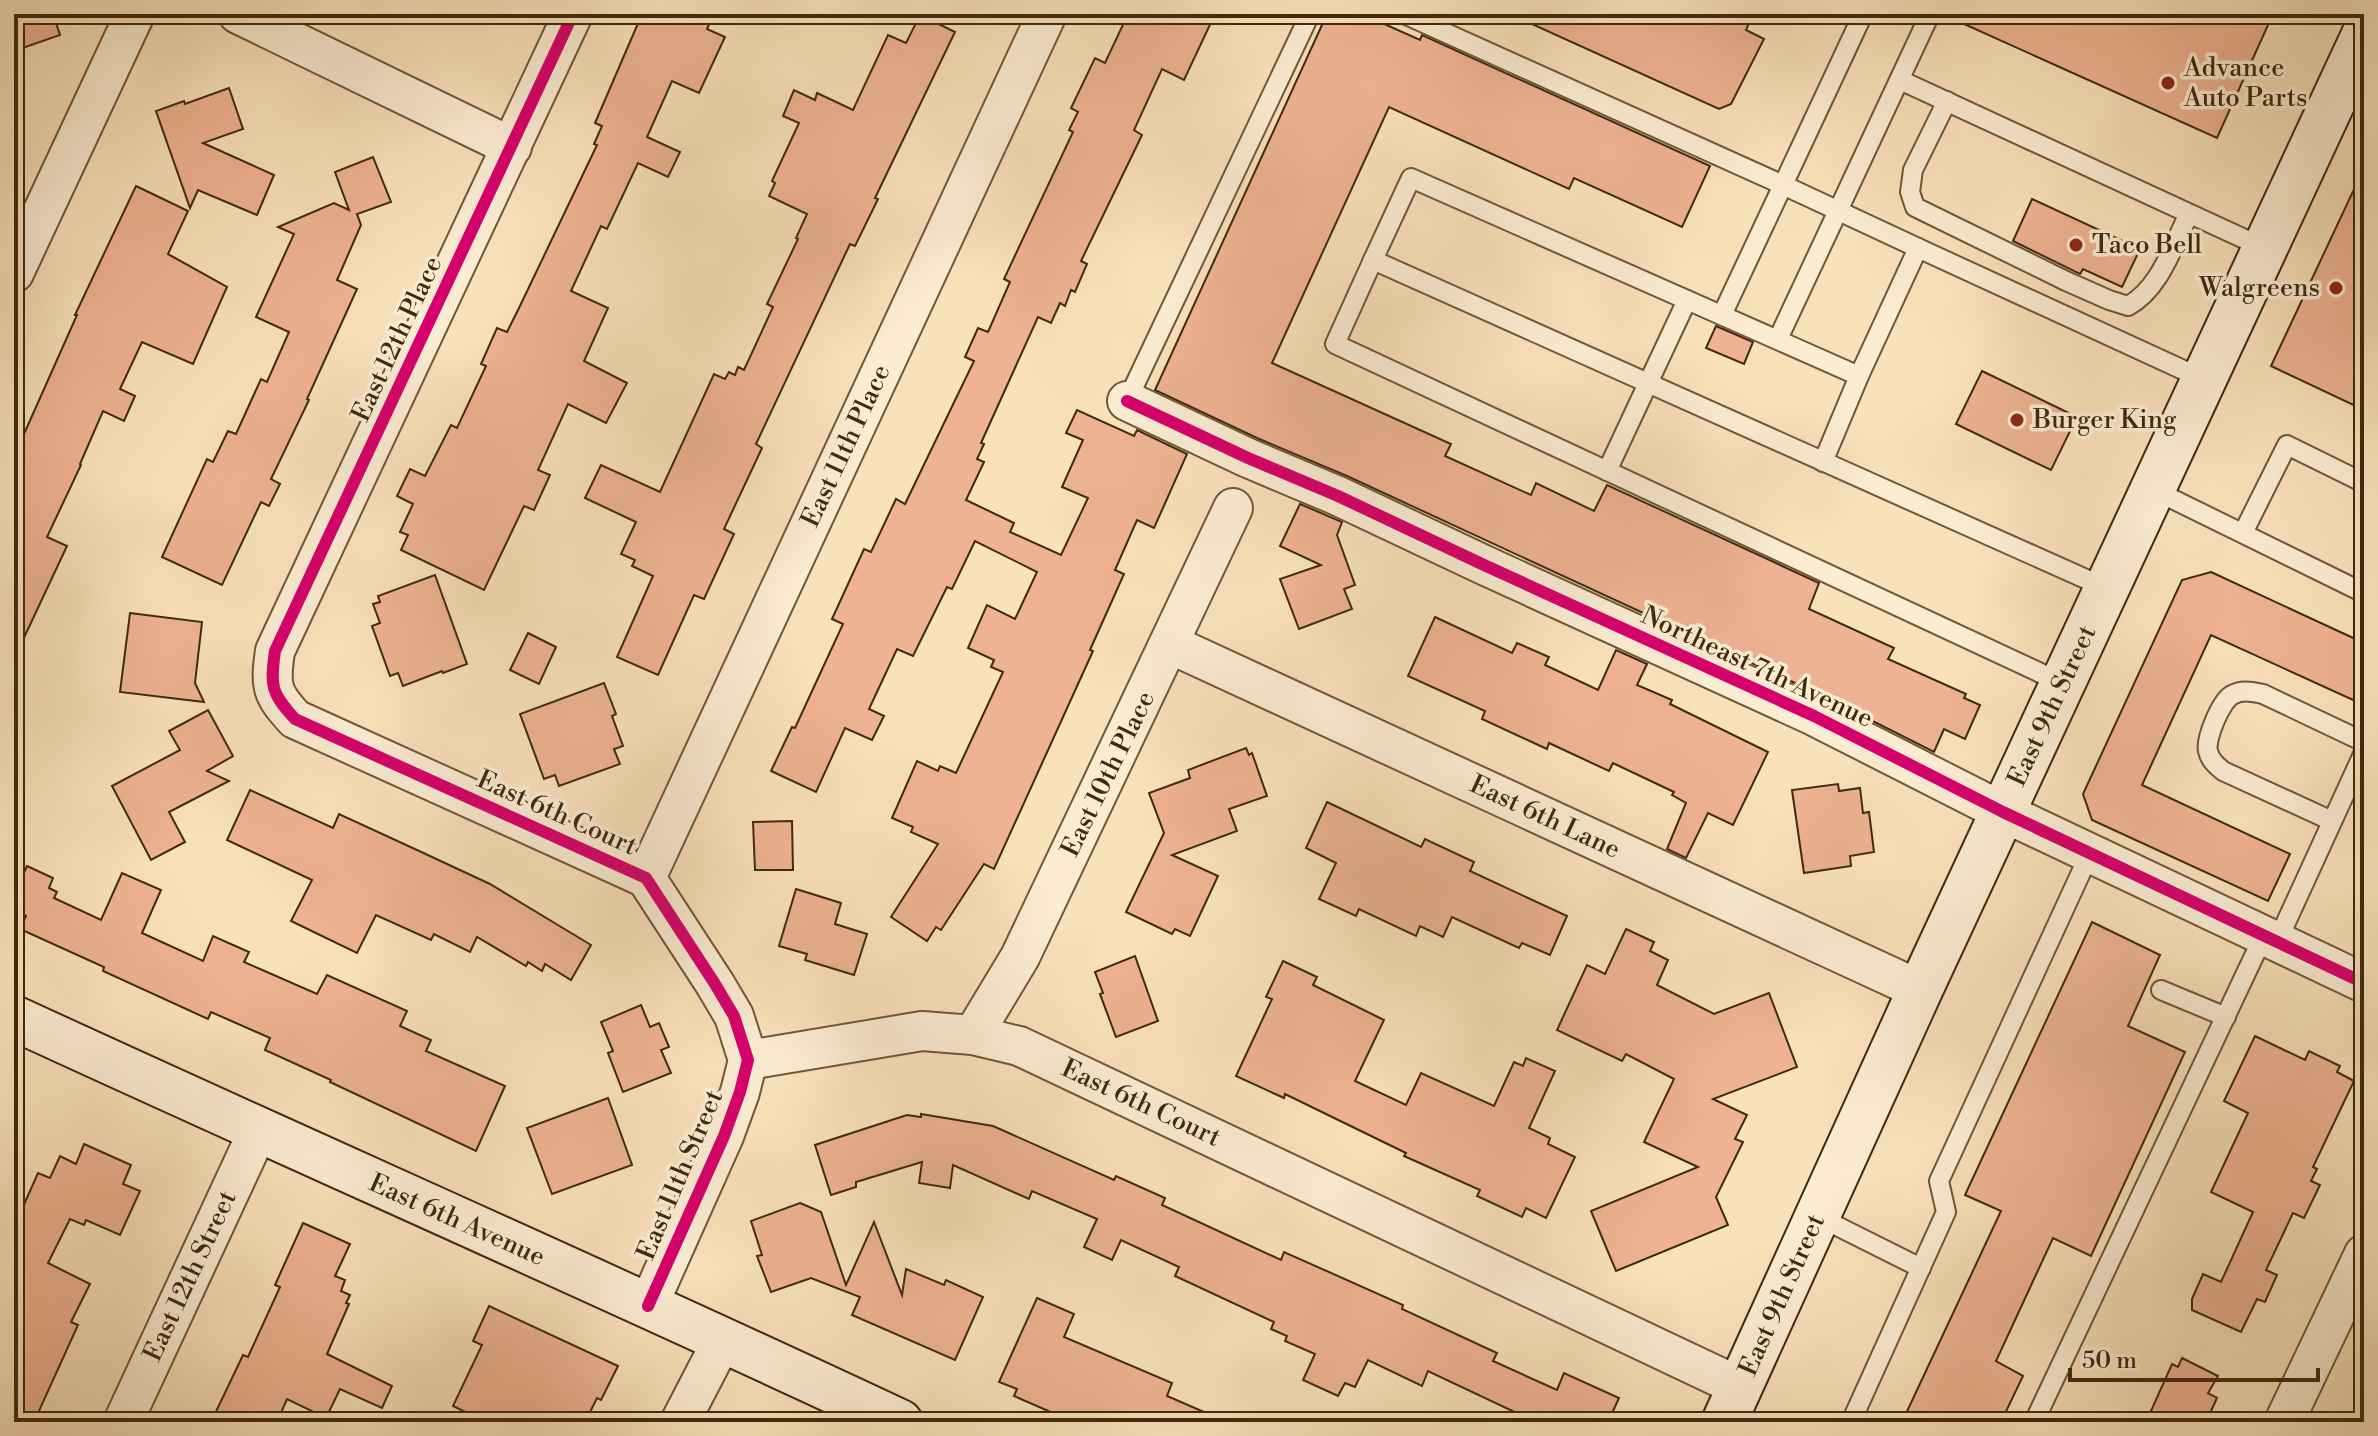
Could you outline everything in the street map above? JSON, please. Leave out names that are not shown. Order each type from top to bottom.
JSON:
[{"type":"main road","name":"East 9th Street","points":[[1732,1404],[2264,248],[2350,101],[2364,35]]},
{"type":"main road","name":"East 6th Avenue","points":[[14,1018],[900,1422]]},
{"type":"street","points":[[14,273],[135,14]]},
{"type":"street","points":[[238,14],[512,147]]},
{"type":"street","name":"East 12th Place","points":[[272,686],[275,651],[573,14]]},
{"type":"street","name":"East 11th Place","points":[[646,878],[1047,14]]},
{"type":"street","name":"Northeast 7th Avenue","points":[[1127,401],[1814,716],[2003,812],[2364,983]]},
{"type":"street","name":"East 10th Place","points":[[973,1035],[1020,957],[1233,508]]},
{"type":"street","name":"East 6th Lane","points":[[1170,644],[1920,990]]},
{"type":"street","name":"East 6th Court","points":[[272,686],[280,703],[295,719],[646,878],[734,1016],[748,1060],[922,1031],[973,1035],[1019,1046],[1732,1404]]},
{"type":"street","name":"East 11th Street","points":[[648,1306],[724,1136],[748,1060]]},
{"type":"street","name":"East 12th Street","points":[[123,1422],[258,1131]]},
{"type":"street","points":[[2284,1422],[2364,1254]]},
{"type":"street","points":[[680,1422],[723,1339]]},
{"type":"lane","points":[[1127,401],[1310,14]]},
{"type":"lane","points":[[1404,14],[2205,380]]},
{"type":"lane","points":[[1722,315],[1863,14]]},
{"type":"lane","points":[[1778,339],[1930,14]]},
{"type":"lane","points":[[1900,80],[2264,248]]},
{"type":"lane","points":[[1947,101],[1913,170],[1910,192],[1915,207],[2066,281],[2128,306],[2142,298],[2155,281],[2189,214]]},
{"type":"lane","points":[[1859,376],[1411,178],[1335,344],[2062,683]]},
{"type":"lane","points":[[1823,462],[1918,248]]},
{"type":"lane","points":[[1373,260],[2106,588]]},
{"type":"lane","points":[[1607,471],[1687,300]]},
{"type":"lane","points":[[2243,533],[2287,445],[2364,483]]},
{"type":"lane","points":[[2152,489],[2364,593]]},
{"type":"lane","points":[[2332,821],[2223,771],[2211,761],[2207,748],[2211,731],[2222,706],[2232,695],[2248,690],[2263,694],[2364,742]]},
{"type":"lane","points":[[2034,1422],[2226,1017],[2332,821],[2364,752]]},
{"type":"lane","points":[[1851,1422],[1946,1212],[1939,1181],[2090,853]]},
{"type":"lane","points":[[2161,990],[2226,1017]]},
{"type":"lane","points":[[1817,1216],[1921,1268]]},
{"type":"building","points":[[14,14],[53,14],[60,35],[14,51]]},
{"type":"building","points":[[642,14],[714,14],[707,29],[725,37],[699,93],[672,81],[647,137],[680,152],[668,177],[638,163],[607,229],[601,226],[571,291],[608,308],[584,361],[627,383],[606,423],[568,404],[538,470],[550,475],[534,510],[524,506],[484,590],[401,550],[408,535],[400,532],[413,504],[397,496],[410,469],[425,476],[451,425],[457,428],[486,366],[481,364],[497,328],[507,332],[597,145],[594,144],[602,126],[595,123]]},
{"type":"building","points":[[1128,14],[1215,14],[1184,80],[1162,69],[1134,130],[1142,135],[1081,261],[1087,264],[1075,292],[1071,290],[1065,306],[1060,303],[1051,323],[1038,317],[981,443],[984,444],[977,459],[984,462],[966,500],[1014,523],[1010,532],[1061,555],[1088,498],[1062,487],[1083,440],[1066,433],[1077,410],[1134,436],[1137,430],[1187,454],[1154,528],[1137,520],[1115,570],[1124,574],[1090,650],[1093,651],[994,869],[984,864],[941,930],[936,927],[927,941],[891,917],[938,844],[911,832],[913,827],[892,818],[917,761],[938,771],[940,766],[956,773],[1003,672],[991,667],[994,660],[968,648],[987,605],[1015,619],[1037,572],[975,541],[952,589],[947,587],[913,656],[897,649],[869,709],[884,716],[872,740],[845,728],[816,792],[771,771],[792,727],[795,728],[843,624],[832,619],[864,549],[871,552],[896,499],[905,504],[974,361],[965,357],[978,328],[988,332],[1010,282],[1004,279],[1073,132],[1069,130],[1078,112],[1071,108],[1095,58],[1105,63]]},
{"type":"building","points":[[1327,14],[1362,14],[1420,40],[1422,35],[1710,166],[1682,227],[1574,178],[1569,189],[1389,107],[1272,363],[1451,444],[1445,456],[1531,495],[1536,483],[1594,511],[1607,485],[1819,583],[1809,609],[1894,648],[1888,659],[1966,694],[1964,698],[1980,705],[1965,739],[1944,729],[1934,752],[1823,696],[1155,390]]},
{"type":"building","points":[[1510,14],[1753,14],[1746,30],[1764,39],[1731,104],[1719,109]]},
{"type":"building","name":"Advance Auto Parts","points":[[1942,14],[2273,14],[2217,138]]},
{"type":"building","points":[[920,15],[955,32],[875,198],[878,199],[855,246],[850,244],[756,444],[762,448],[724,529],[734,534],[704,599],[694,595],[658,675],[617,657],[653,576],[632,566],[635,560],[621,554],[636,522],[585,498],[601,465],[660,492],[714,374],[725,379],[729,372],[735,375],[738,367],[744,370],[773,307],[767,304],[807,214],[769,196],[775,183],[772,181],[799,123],[783,116],[794,90],[815,100],[817,93],[853,110],[888,35],[906,43]]},
{"type":"building","points":[[229,88],[243,129],[203,143],[274,175],[257,215],[198,190],[190,208],[156,111]]},
{"type":"building","points":[[373,157],[391,202],[357,214],[361,225],[337,280],[357,289],[271,479],[280,484],[269,506],[261,502],[222,585],[162,557],[207,459],[213,462],[228,431],[236,434],[261,379],[267,382],[289,332],[256,317],[294,234],[278,227],[334,203],[349,210],[335,172]]},
{"type":"building","name":"Walgreens","points":[[2364,168],[2364,410],[2271,366]]},
{"type":"building","points":[[136,186],[188,211],[168,254],[227,287],[193,364],[142,342],[120,389],[135,396],[124,421],[103,411],[47,537],[67,546],[14,659],[14,435],[21,438],[24,434],[75,315]]},
{"type":"building","name":"Taco Bell","points":[[2032,199],[2140,249],[2122,287],[2083,269],[2080,274],[2013,241]]},
{"type":"building","points":[[1716,326],[1753,342],[1744,364],[1706,348]]},
{"type":"building","name":"Burger King","points":[[1982,371],[2077,417],[2051,470],[1956,424]]},
{"type":"building","points":[[1300,504],[1342,522],[1337,535],[1355,585],[1344,589],[1352,609],[1299,629],[1280,579],[1321,565],[1280,546]]},
{"type":"building","points":[[2211,572],[2364,643],[2364,705],[2211,635],[2142,785],[2290,854],[2268,901],[2092,820],[2083,794],[2182,580]]},
{"type":"building","points":[[435,575],[467,664],[403,686],[398,673],[390,676],[372,626],[380,623],[373,604],[380,602],[378,596]]},
{"type":"building","points":[[130,613],[202,622],[195,683],[204,702],[120,692]]},
{"type":"building","points":[[1435,617],[1512,653],[1517,643],[1549,657],[1545,665],[1598,690],[1616,650],[1647,664],[1637,685],[1672,700],[1670,704],[1768,752],[1733,825],[1708,813],[1686,858],[1667,849],[1686,803],[1672,795],[1674,792],[1613,763],[1609,771],[1549,743],[1547,749],[1482,719],[1485,711],[1408,676]]},
{"type":"building","points":[[528,633],[556,647],[539,684],[510,670]]},
{"type":"building","points":[[604,683],[616,714],[612,716],[623,746],[614,749],[620,764],[559,786],[555,775],[544,779],[520,714]]},
{"type":"building","points":[[208,710],[233,756],[207,771],[229,781],[169,812],[185,842],[151,860],[112,786],[180,750],[169,731]]},
{"type":"building","points":[[1246,748],[1249,755],[1252,753],[1267,796],[1229,809],[1237,831],[1172,855],[1218,876],[1190,936],[1175,929],[1172,934],[1126,912],[1164,833],[1149,793],[1190,778],[1188,770]]},
{"type":"building","points":[[1838,784],[1839,791],[1860,788],[1863,813],[1869,812],[1874,852],[1850,856],[1851,866],[1804,873],[1792,790]]},
{"type":"building","points":[[250,790],[333,828],[339,814],[490,884],[591,945],[571,980],[545,964],[542,971],[528,962],[526,966],[477,937],[470,952],[434,934],[431,940],[376,915],[357,953],[291,921],[312,880],[227,840]]},
{"type":"building","points":[[1327,802],[1421,847],[1425,839],[1474,862],[1470,871],[1567,916],[1550,955],[1522,943],[1519,948],[1452,917],[1443,937],[1420,926],[1416,936],[1359,909],[1356,916],[1319,899],[1336,863],[1306,848]]},
{"type":"building","points":[[792,821],[793,870],[755,870],[753,822]]},
{"type":"building","points":[[27,866],[53,878],[49,888],[57,892],[54,898],[101,920],[122,873],[161,890],[142,933],[203,961],[213,936],[249,952],[244,962],[317,994],[327,975],[407,1011],[400,1026],[431,1040],[426,1051],[505,1086],[476,1151],[265,1050],[270,1038],[211,1012],[208,1019],[20,929],[26,916],[14,910],[14,895]]},
{"type":"building","points":[[796,889],[841,903],[835,924],[867,934],[854,975],[805,960],[807,954],[779,946]]},
{"type":"building","points":[[2092,922],[2160,955],[2128,1026],[2185,1052],[2091,1256],[2053,1238],[1996,1361],[2023,1376],[2001,1422],[1902,1422],[2001,1211],[1965,1195]]},
{"type":"building","points":[[1626,929],[1654,942],[1650,951],[1668,960],[1657,985],[1714,1014],[1769,993],[1797,1067],[1713,1099],[1747,1115],[1735,1139],[1743,1142],[1716,1197],[1728,1225],[1616,1271],[1591,1211],[1698,1167],[1644,1142],[1674,1079],[1626,1054],[1622,1061],[1557,1030],[1587,965],[1605,974]]},
{"type":"building","points":[[1135,956],[1158,1021],[1116,1037],[1095,972]]},
{"type":"building","points":[[1283,961],[1317,977],[1313,985],[1384,1020],[1355,1081],[1406,1105],[1421,1073],[1494,1106],[1514,1062],[1523,1066],[1526,1058],[1555,1071],[1529,1128],[1550,1138],[1548,1144],[1575,1157],[1546,1218],[1526,1208],[1522,1217],[1477,1196],[1480,1190],[1404,1156],[1406,1153],[1285,1094],[1284,1098],[1236,1076],[1272,999],[1266,997]]},
{"type":"building","points":[[641,1005],[650,1027],[659,1023],[669,1047],[661,1050],[671,1073],[623,1092],[608,1053],[613,1051],[601,1022]]},
{"type":"building","points":[[2255,1036],[2305,1060],[2309,1051],[2340,1066],[2337,1072],[2354,1081],[2313,1167],[2317,1169],[2311,1181],[2320,1185],[2304,1218],[2293,1213],[2266,1270],[2277,1275],[2265,1302],[2257,1299],[2241,1332],[2192,1310],[2192,1299],[2203,1274],[2221,1282],[2253,1212],[2211,1192],[2248,1113],[2224,1101]]},
{"type":"building","points":[[608,1098],[632,1165],[552,1194],[527,1128]]},
{"type":"building","points":[[921,1114],[993,1126],[1114,1180],[1116,1176],[1165,1198],[1162,1205],[1281,1260],[1284,1252],[1403,1305],[1402,1309],[1497,1353],[1493,1361],[1557,1390],[1564,1373],[1619,1398],[1608,1422],[1518,1422],[1521,1415],[1428,1371],[1422,1386],[1368,1360],[1355,1387],[1345,1383],[1338,1396],[1303,1380],[1315,1354],[1285,1341],[1287,1336],[1271,1329],[1274,1322],[1175,1276],[1179,1267],[1121,1240],[1112,1260],[1084,1247],[1097,1219],[1032,1191],[1029,1199],[953,1165],[950,1188],[919,1183],[922,1162],[856,1182],[856,1187],[831,1195],[815,1145],[907,1115],[921,1117]]},
{"type":"building","points":[[84,1144],[131,1165],[123,1184],[140,1191],[120,1235],[86,1220],[84,1225],[70,1219],[48,1263],[90,1284],[71,1322],[78,1325],[34,1422],[14,1422],[14,1227],[38,1173],[50,1178],[60,1156],[76,1164]]},
{"type":"building","points":[[800,1203],[821,1212],[846,1285],[874,1222],[902,1295],[906,1269],[944,1285],[946,1280],[983,1297],[955,1360],[852,1315],[860,1297],[811,1278],[771,1292],[757,1256],[762,1255],[751,1221]]},
{"type":"building","points":[[303,1223],[350,1244],[335,1276],[345,1280],[341,1291],[350,1295],[346,1303],[349,1304],[327,1354],[392,1386],[382,1408],[340,1389],[326,1418],[287,1399],[277,1422],[211,1422],[243,1355],[248,1357],[280,1287],[275,1285]]},
{"type":"building","points":[[1037,1298],[1074,1314],[1064,1337],[1172,1383],[1167,1396],[1227,1422],[1082,1422],[1063,1413],[1062,1417],[1014,1396],[1017,1389],[999,1382]]},
{"type":"building","points":[[489,1306],[618,1366],[601,1400],[597,1398],[585,1422],[486,1422],[453,1406],[482,1345],[473,1341]]},
{"type":"building","points":[[2182,1358],[2218,1376],[2208,1393],[2217,1398],[2206,1422],[2146,1422],[2172,1364],[2178,1367]]},
{"type":"cycle path","points":[[573,14],[275,651],[273,681],[281,702],[295,719],[646,878],[715,984],[734,1016],[748,1060],[724,1136],[648,1306]]},
{"type":"cycle path","points":[[1127,401],[1814,716],[2003,812],[2364,983]]},
{"type":"place","name":"Advance Auto Parts","points":[[2168,83]]},
{"type":"place","name":"Taco Bell","points":[[2076,245]]},
{"type":"place","name":"Walgreens","points":[[2336,288]]},
{"type":"place","name":"Burger King","points":[[2017,420]]}]
